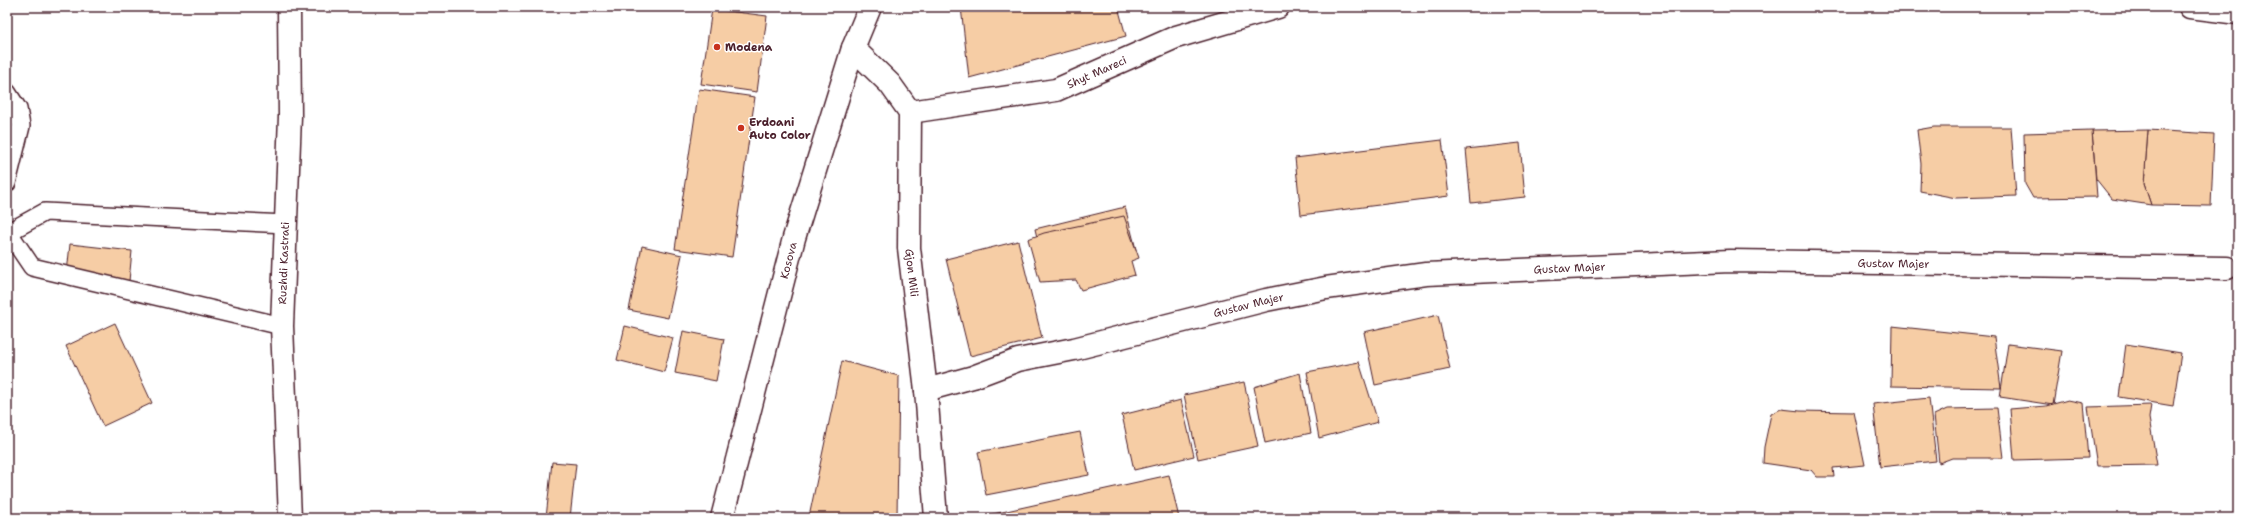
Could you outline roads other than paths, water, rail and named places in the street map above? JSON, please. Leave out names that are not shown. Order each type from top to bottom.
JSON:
[{"type":"street","name":"Ruzhdi Kastrati","points":[[289,7],[290,116],[282,326],[290,518]]},
{"type":"street","name":"Kosova","points":[[722,518],[794,238],[853,48],[870,7]]},
{"type":"street","name":"Shyt Mareci","points":[[910,112],[1056,90],[1176,37],[1278,7]]},
{"type":"street","points":[[2190,7],[2238,13]]},
{"type":"street","points":[[853,48],[890,84],[910,112]]},
{"type":"street","name":"Gjon Mili","points":[[910,112],[909,248],[926,390],[936,518]]},
{"type":"street","name":"Gustav Majer","points":[[926,390],[973,378],[1018,360],[1074,348],[1266,300],[1326,288],[1426,274],[1730,261],[2227,268]]},
{"type":"lane","points":[[7,92],[18,110],[21,126],[7,183]]},
{"type":"lane","points":[[282,326],[32,267],[8,233],[45,212],[286,224]]},
{"type":"place","name":"Modena","points":[[717,47]]},
{"type":"place","name":"Erdoani Auto Color","points":[[741,128]]}]
